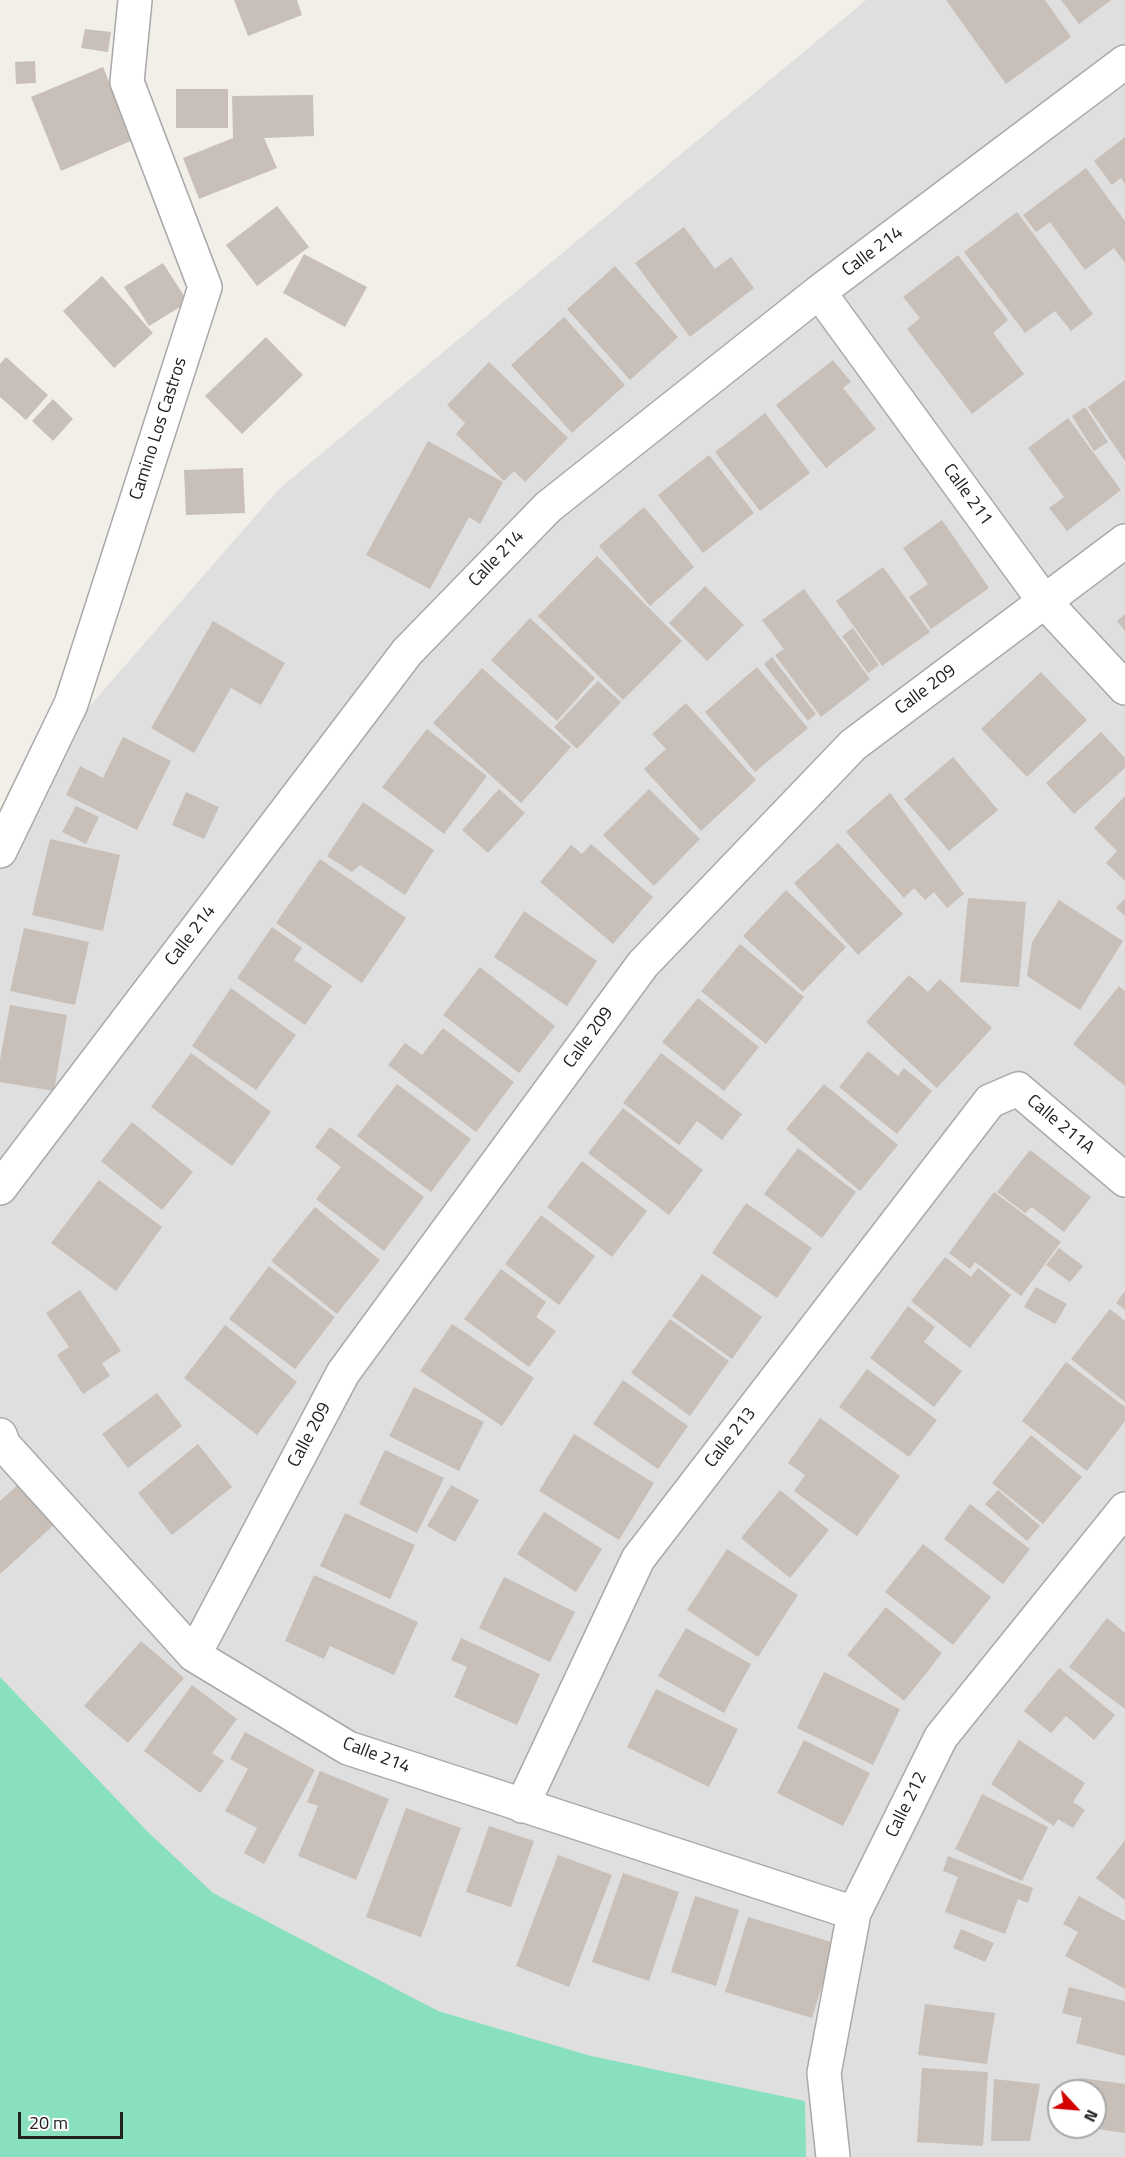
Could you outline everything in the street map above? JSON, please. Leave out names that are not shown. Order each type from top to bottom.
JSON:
[{"type":"street","name":"Camino Los Castros","points":[[0,851],[71,704],[205,287],[127,82],[135,0]]},
{"type":"street","name":"Calle 214","points":[[0,1188],[407,652],[548,507],[819,292],[1125,62]]},
{"type":"street","name":"Calle 211","points":[[819,292],[1044,601],[1125,688]]},
{"type":"street","name":"Calle 209","points":[[194,1655],[343,1372],[643,964],[853,745],[1125,541]]},
{"type":"street","name":"Calle 211A","points":[[990,1101],[1018,1089],[1125,1180]]},
{"type":"street","name":"Calle 213","points":[[522,1806],[638,1559],[990,1101]]},
{"type":"street","name":"Calle 214","points":[[1,1443],[194,1655],[348,1748],[854,1913]]},
{"type":"street","name":"Calle 212","points":[[833,2157],[824,2073],[854,1913],[941,1737],[1125,1509]]},
{"type":"shaded area","points":[[866,0],[1125,0],[1125,2157],[0,2157],[0,809],[279,489]]},
{"type":"green space","points":[[0,1677],[147,1831],[213,1893],[438,2011],[591,2056],[805,2101],[806,2157],[0,2157]]},
{"type":"building","points":[[234,0],[297,0],[302,15],[248,36]]},
{"type":"building","points":[[946,0],[1045,0],[1071,37],[1006,84]]},
{"type":"building","points":[[1061,0],[1111,0],[1079,24]]},
{"type":"building","points":[[85,29],[111,32],[108,52],[81,48]]},
{"type":"building","points":[[35,61],[36,83],[16,84],[15,62]]},
{"type":"building","points":[[103,67],[133,140],[61,171],[31,97]]},
{"type":"building","points":[[176,89],[228,89],[228,128],[176,128]]},
{"type":"building","points":[[313,95],[314,136],[264,138],[277,168],[199,199],[183,158],[233,138],[232,96]]},
{"type":"building","points":[[1125,137],[1125,184],[1121,178],[1112,185],[1094,161]]},
{"type":"building","points":[[1086,168],[1125,221],[1125,263],[1114,248],[1085,270],[1050,222],[1036,232],[1023,215]]},
{"type":"building","points":[[277,206],[309,247],[257,286],[226,245]]},
{"type":"building","points":[[1017,212],[1093,314],[1071,331],[1055,311],[1025,333],[964,252]]},
{"type":"building","points":[[684,227],[715,269],[731,257],[754,288],[690,337],[635,263]]},
{"type":"building","points":[[304,254],[367,287],[345,327],[283,293]]},
{"type":"building","points":[[958,255],[1008,320],[993,333],[1024,374],[972,414],[907,329],[920,318],[903,297]]},
{"type":"building","points":[[163,263],[188,302],[149,326],[124,287]]},
{"type":"building","points":[[615,266],[678,337],[630,380],[567,309]]},
{"type":"building","points":[[102,276],[153,333],[114,368],[63,311]]},
{"type":"building","points":[[564,317],[625,385],[572,433],[511,365]]},
{"type":"building","points":[[266,337],[303,375],[242,434],[205,396]]},
{"type":"building","points":[[6,357],[48,395],[26,420],[0,397],[0,364]]},
{"type":"building","points":[[833,360],[851,382],[843,388],[876,429],[826,468],[776,405]]},
{"type":"building","points":[[489,362],[568,438],[525,482],[514,471],[504,481],[456,434],[465,423],[447,405]]},
{"type":"building","points":[[1125,380],[1125,461],[1088,407]]},
{"type":"building","points":[[53,399],[73,419],[53,441],[32,421]]},
{"type":"building","points":[[1085,407],[1108,442],[1094,451],[1072,416]]},
{"type":"building","points":[[765,413],[810,473],[760,511],[715,452]]},
{"type":"building","points":[[1068,418],[1121,490],[1067,531],[1049,508],[1064,497],[1028,448]]},
{"type":"building","points":[[428,441],[503,482],[480,524],[469,517],[430,589],[366,555]]},
{"type":"building","points":[[709,455],[754,513],[703,553],[658,495]]},
{"type":"building","points":[[243,468],[245,513],[186,515],[184,470]]},
{"type":"building","points":[[644,507],[694,567],[650,606],[599,546]]},
{"type":"building","points":[[942,520],[989,588],[931,629],[909,597],[928,584],[903,548]]},
{"type":"building","points":[[597,556],[682,641],[623,700],[538,616]]},
{"type":"building","points":[[883,567],[930,632],[882,666],[836,601]]},
{"type":"building","points":[[705,586],[744,625],[707,661],[669,623]]},
{"type":"building","points":[[804,589],[870,679],[821,717],[775,655],[784,649],[762,620]]},
{"type":"building","points":[[1125,614],[1125,631],[1117,621]]},
{"type":"building","points":[[530,618],[595,678],[557,721],[491,660]]},
{"type":"building","points":[[213,621],[285,663],[261,705],[231,688],[194,753],[151,728]]},
{"type":"building","points":[[853,628],[879,665],[868,673],[842,636]]},
{"type":"building","points":[[772,657],[816,714],[808,721],[764,664]]},
{"type":"building","points":[[757,667],[808,728],[755,772],[705,712]]},
{"type":"building","points":[[482,668],[571,747],[521,803],[433,723]]},
{"type":"building","points":[[1041,672],[1087,720],[1027,777],[981,729]]},
{"type":"building","points":[[598,681],[621,702],[577,749],[554,727]]},
{"type":"building","points":[[686,703],[756,780],[701,831],[644,769],[666,749],[652,734]]},
{"type":"building","points":[[427,729],[487,776],[444,834],[382,787]]},
{"type":"building","points":[[1101,732],[1125,758],[1125,768],[1074,814],[1046,783]]},
{"type":"building","points":[[123,737],[171,761],[137,830],[66,795],[80,766],[103,778]]},
{"type":"building","points":[[953,757],[998,810],[949,851],[904,799]]},
{"type":"building","points":[[499,789],[525,813],[488,853],[462,830]]},
{"type":"building","points":[[649,789],[700,839],[654,886],[603,835]]},
{"type":"building","points":[[186,792],[219,807],[204,839],[172,825]]},
{"type":"building","points":[[890,793],[964,894],[947,908],[934,892],[925,900],[914,888],[904,898],[846,832]]},
{"type":"building","points":[[1125,796],[1125,881],[1106,863],[1117,851],[1094,828]]},
{"type":"building","points":[[363,802],[434,850],[405,895],[360,865],[352,872],[327,856]]},
{"type":"building","points":[[76,806],[99,817],[86,844],[62,832]]},
{"type":"building","points":[[50,839],[120,855],[103,931],[32,915]]},
{"type":"building","points":[[838,843],[903,914],[858,955],[794,883]]},
{"type":"building","points":[[591,844],[653,897],[613,944],[540,882],[571,845],[582,854]]},
{"type":"building","points":[[320,859],[406,918],[362,983],[276,923]]},
{"type":"building","points":[[786,890],[846,947],[803,992],[743,936]]},
{"type":"building","points":[[968,898],[1026,902],[1019,987],[960,982]]},
{"type":"building","points":[[1125,898],[1125,916],[1116,908]]},
{"type":"building","points":[[1059,900],[1123,941],[1080,1010],[1027,976],[1032,942]]},
{"type":"building","points":[[524,911],[597,961],[567,1006],[494,957]]},
{"type":"building","points":[[272,927],[302,948],[294,960],[332,986],[305,1025],[237,978]]},
{"type":"building","points":[[24,928],[89,942],[75,1005],[10,991]]},
{"type":"building","points":[[740,944],[804,997],[766,1044],[701,991]]},
{"type":"building","points":[[480,967],[555,1026],[519,1073],[443,1015]]},
{"type":"building","points":[[909,975],[928,992],[940,979],[992,1028],[937,1088],[866,1022]]},
{"type":"building","points":[[1119,986],[1125,991],[1125,1086],[1073,1044]]},
{"type":"building","points":[[231,988],[296,1035],[256,1090],[192,1046]]},
{"type":"building","points":[[698,998],[759,1047],[724,1091],[662,1042]]},
{"type":"building","points":[[10,1005],[67,1015],[54,1091],[0,1082],[0,1060]]},
{"type":"building","points":[[443,1028],[514,1082],[476,1132],[388,1065],[405,1043],[422,1055]]},
{"type":"building","points":[[868,1051],[898,1076],[904,1068],[932,1091],[897,1134],[839,1087]]},
{"type":"building","points":[[191,1053],[271,1112],[232,1166],[151,1107]]},
{"type":"building","points":[[661,1053],[742,1114],[722,1140],[697,1121],[679,1145],[623,1103]]},
{"type":"building","points":[[397,1084],[471,1139],[431,1192],[357,1136]]},
{"type":"building","points":[[824,1084],[898,1145],[860,1191],[786,1129]]},
{"type":"building","points":[[623,1108],[703,1170],[669,1215],[588,1153]]},
{"type":"building","points":[[132,1122],[193,1172],[162,1210],[101,1161]]},
{"type":"building","points":[[330,1127],[424,1197],[384,1251],[316,1199],[341,1167],[315,1147]]},
{"type":"building","points":[[798,1148],[856,1192],[822,1238],[764,1194]]},
{"type":"building","points":[[1030,1150],[1091,1197],[1064,1232],[1032,1207],[1025,1213],[997,1192]]},
{"type":"building","points":[[582,1161],[647,1211],[612,1257],[547,1207]]},
{"type":"building","points":[[99,1180],[162,1227],[116,1291],[51,1243]]},
{"type":"building","points":[[994,1192],[1061,1242],[1021,1296],[975,1262],[970,1269],[949,1253]]},
{"type":"building","points":[[746,1203],[812,1248],[777,1298],[712,1253]]},
{"type":"building","points":[[315,1207],[380,1260],[337,1314],[271,1261]]},
{"type":"building","points":[[541,1215],[595,1256],[559,1305],[505,1264]]},
{"type":"building","points":[[1059,1248],[1083,1266],[1070,1282],[1046,1265]]},
{"type":"building","points":[[945,1257],[971,1277],[978,1268],[1011,1295],[970,1348],[911,1301]]},
{"type":"building","points":[[269,1266],[335,1317],[295,1369],[229,1319]]},
{"type":"building","points":[[501,1269],[546,1302],[536,1317],[556,1331],[529,1367],[464,1319]]},
{"type":"building","points":[[702,1274],[762,1317],[732,1359],[672,1316]]},
{"type":"building","points":[[1036,1287],[1067,1304],[1055,1324],[1024,1307]]},
{"type":"building","points":[[80,1290],[121,1351],[102,1363],[110,1376],[83,1394],[57,1355],[69,1347],[46,1313]]},
{"type":"building","points":[[1125,1291],[1125,1310],[1116,1303]]},
{"type":"building","points":[[908,1306],[935,1327],[924,1342],[962,1371],[934,1407],[870,1358]]},
{"type":"building","points":[[1110,1309],[1125,1321],[1125,1402],[1071,1359]]},
{"type":"building","points":[[670,1319],[729,1361],[690,1416],[631,1373]]},
{"type":"building","points":[[452,1324],[534,1378],[502,1426],[420,1371]]},
{"type":"building","points":[[225,1325],[297,1382],[257,1435],[184,1378]]},
{"type":"building","points":[[1066,1362],[1125,1407],[1125,1421],[1087,1471],[1022,1421]]},
{"type":"building","points":[[867,1369],[937,1420],[909,1457],[839,1407]]},
{"type":"building","points":[[623,1380],[688,1426],[658,1469],[593,1424]]},
{"type":"building","points":[[414,1387],[484,1422],[459,1471],[389,1436]]},
{"type":"building","points":[[157,1393],[182,1426],[128,1468],[102,1434]]},
{"type":"building","points":[[820,1418],[900,1476],[857,1536],[794,1491],[805,1475],[788,1463]]},
{"type":"building","points":[[574,1434],[654,1483],[619,1540],[539,1491]]},
{"type":"building","points":[[1031,1435],[1082,1477],[1043,1524],[992,1483]]},
{"type":"building","points":[[198,1444],[232,1487],[172,1535],[138,1493]]},
{"type":"building","points":[[385,1450],[444,1478],[417,1533],[359,1504]]},
{"type":"building","points":[[19,1484],[55,1524],[0,1574],[0,1501]]},
{"type":"building","points":[[451,1485],[479,1500],[455,1542],[427,1526]]},
{"type":"building","points":[[780,1490],[829,1530],[790,1578],[741,1538]]},
{"type":"building","points":[[998,1490],[1040,1526],[1027,1541],[985,1504]]},
{"type":"building","points":[[970,1504],[1030,1549],[1003,1584],[944,1539]]},
{"type":"building","points":[[544,1512],[602,1549],[576,1592],[517,1554]]},
{"type":"building","points":[[345,1513],[415,1545],[390,1599],[320,1566]]},
{"type":"building","points":[[923,1544],[991,1597],[953,1645],[885,1592]]},
{"type":"building","points":[[727,1549],[798,1595],[758,1657],[687,1610]]},
{"type":"building","points":[[314,1575],[418,1622],[394,1675],[330,1646],[324,1659],[285,1641]]},
{"type":"building","points":[[504,1577],[575,1612],[550,1662],[479,1628]]},
{"type":"building","points":[[886,1607],[942,1653],[904,1701],[847,1655]]},
{"type":"building","points":[[1107,1618],[1125,1633],[1125,1709],[1069,1667]]},
{"type":"building","points":[[686,1628],[751,1664],[724,1713],[658,1676]]},
{"type":"building","points":[[461,1638],[540,1674],[517,1725],[454,1697],[467,1667],[451,1660]]},
{"type":"building","points":[[141,1641],[184,1678],[128,1743],[84,1706]]},
{"type":"building","points":[[1059,1668],[1115,1715],[1094,1740],[1066,1716],[1051,1733],[1024,1711]]},
{"type":"building","points":[[824,1672],[900,1709],[873,1765],[797,1728]]},
{"type":"building","points":[[192,1685],[237,1719],[212,1753],[224,1761],[200,1793],[144,1751]]},
{"type":"building","points":[[656,1689],[738,1729],[709,1787],[627,1747]]},
{"type":"building","points":[[245,1732],[315,1770],[264,1864],[244,1853],[257,1828],[225,1811],[248,1769],[230,1759]]},
{"type":"building","points":[[804,1740],[870,1773],[843,1826],[777,1793]]},
{"type":"building","points":[[1019,1740],[1085,1783],[1073,1802],[1085,1810],[1073,1828],[1058,1819],[1054,1826],[991,1784]]},
{"type":"building","points":[[320,1771],[389,1799],[356,1880],[298,1856],[318,1806],[307,1802]]},
{"type":"building","points":[[982,1794],[1048,1827],[1022,1881],[955,1849]]},
{"type":"building","points":[[406,1808],[461,1828],[421,1937],[366,1917]]},
{"type":"building","points":[[489,1826],[534,1841],[511,1907],[466,1892]]},
{"type":"building","points":[[1125,1840],[1125,1900],[1096,1878]]},
{"type":"building","points":[[558,1855],[612,1875],[569,1987],[516,1966]]},
{"type":"building","points":[[948,1856],[1033,1888],[1028,1903],[1018,1899],[1005,1934],[945,1912],[958,1877],[943,1871]]},
{"type":"building","points":[[623,1873],[679,1892],[649,1981],[592,1962]]},
{"type":"building","points":[[695,1896],[739,1910],[716,1986],[671,1972]]},
{"type":"building","points":[[1079,1896],[1125,1921],[1125,1989],[1065,1956],[1078,1932],[1063,1924]]},
{"type":"building","points":[[748,1917],[835,1943],[812,2018],[725,1992]]},
{"type":"building","points":[[961,1929],[994,1943],[985,1962],[953,1948]]},
{"type":"building","points":[[1069,1987],[1125,2001],[1125,2056],[1076,2043],[1082,2018],[1062,2013]]},
{"type":"building","points":[[925,2004],[995,2013],[987,2064],[918,2055]]},
{"type":"building","points":[[922,2068],[988,2072],[983,2146],[917,2142]]},
{"type":"building","points":[[994,2079],[1040,2084],[1030,2141],[991,2141]]},
{"type":"building","points":[[1107,2082],[1125,2084],[1125,2133],[1107,2130]]}]
